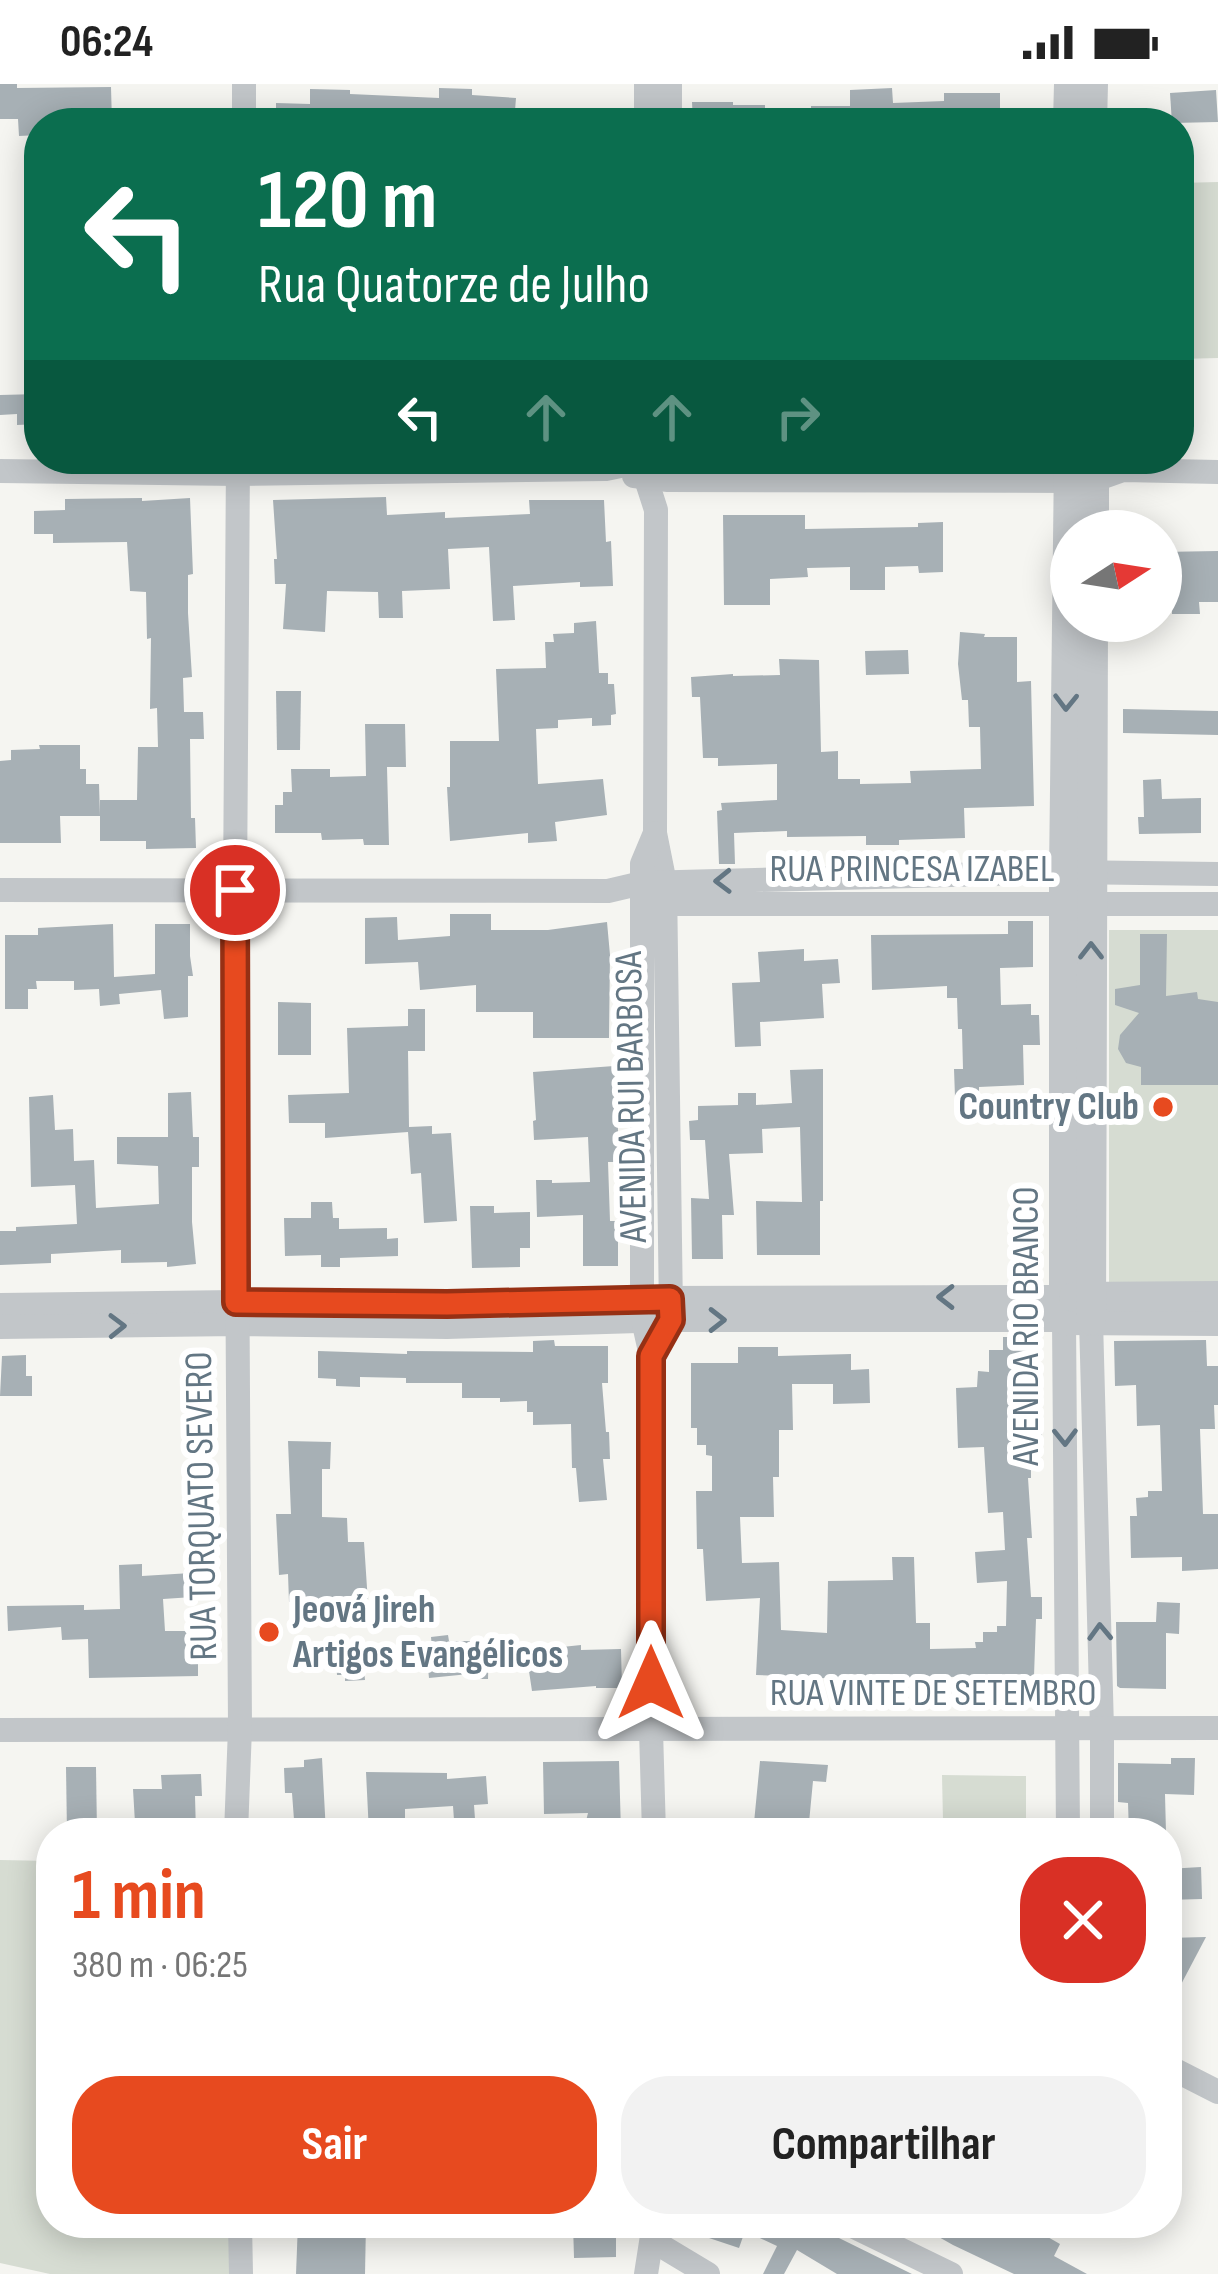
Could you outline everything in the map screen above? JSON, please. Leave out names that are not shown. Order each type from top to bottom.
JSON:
[{"type":"street","name":"RUA TORQUATO SEVERO","points":[[237,1818],[238,474]]},
{"type":"street","name":"AVENIDA RUI BARBOSA","points":[[654,1818],[651,1356],[642,1309],[655,833],[656,474]]},
{"type":"street","points":[[1091,474],[1093,510]]},
{"type":"street","name":"AVENIDA RIO BRANCO","points":[[1068,1818],[1077,1308],[1077,873],[1091,474]]},
{"type":"street","name":"AVENIDA RIO BRANCO","points":[[1077,873],[1092,642]]},
{"type":"street","name":"RUA PRINCESA IZABEL","points":[[653,893],[1077,873],[1218,874]]},
{"type":"street","name":"RUA PRINCESA IZABEL","points":[[0,890],[608,891],[1078,906],[1218,904]]},
{"type":"street","name":"AVENIDA RUI BARBOSA","points":[[651,1356],[671,1310],[653,893]]},
{"type":"street","points":[[0,1305],[447,1315],[642,1309],[1077,1308],[1218,1296]]},
{"type":"street","points":[[1077,1308],[1218,1321]]},
{"type":"street","name":"AVENIDA RIO BRANCO","points":[[1077,1308],[1102,1729],[1102,1818]]},
{"type":"street","points":[[0,1327],[237,1313]]},
{"type":"street","name":"RUA VINTE DE SETEMBRO","points":[[0,1730],[1218,1728]]},
{"type":"street","points":[[1182,2074],[1218,2092]]},
{"type":"street","points":[[240,2238],[241,2274]]},
{"type":"street","points":[[646,2274],[652,2238]]},
{"type":"street","points":[[661,2238],[708,2274]]},
{"type":"street","points":[[877,2238],[951,2274]]},
{"type":"shaded area","points":[[1218,182],[1218,358],[1194,359],[1194,183]]},
{"type":"shaded area","name":"Country Club","points":[[1109,930],[1218,930],[1218,1284],[1109,1284]]},
{"type":"shaded area","points":[[942,1775],[1026,1776],[1026,1818],[943,1818]]},
{"type":"shaded area","points":[[0,1860],[36,1861],[36,2238],[240,2238],[241,2274],[50,2274],[0,2263]]},
{"type":"building","points":[[0,84],[111,87],[112,108],[24,108],[24,136],[19,136],[18,119],[0,119]]},
{"type":"building","points":[[439,88],[516,98],[515,108],[276,108],[276,103],[310,104],[310,89],[439,98]]},
{"type":"building","points":[[892,88],[893,103],[944,101],[944,93],[1000,93],[1000,108],[811,108],[850,106],[850,90]]},
{"type":"building","points":[[1216,90],[1218,122],[1194,123],[1194,108],[1171,108],[1170,93]]},
{"type":"building","points":[[692,102],[765,105],[765,108],[692,108]]},
{"type":"building","points":[[24,394],[24,425],[17,425],[17,414],[0,415],[0,395]]},
{"type":"building","points":[[386,497],[387,515],[445,512],[445,518],[530,514],[529,500],[604,500],[613,586],[580,587],[580,582],[513,586],[515,620],[493,621],[489,547],[448,549],[450,589],[402,591],[403,618],[379,618],[378,592],[327,591],[325,632],[283,629],[286,584],[275,584],[273,500]]},
{"type":"building","points":[[190,498],[192,677],[183,678],[184,712],[203,712],[204,739],[190,739],[196,848],[146,849],[146,841],[100,841],[100,800],[137,800],[138,747],[158,747],[157,708],[150,709],[146,592],[130,591],[127,542],[53,543],[53,534],[34,534],[34,511],[65,510],[65,499]]},
{"type":"building","points":[[723,515],[805,515],[805,529],[918,527],[918,523],[943,522],[943,572],[919,573],[918,566],[885,567],[885,590],[850,590],[850,567],[807,568],[808,577],[770,579],[770,605],[724,605]]},
{"type":"building","points":[[1218,551],[1218,602],[1199,602],[1200,614],[1182,614],[1182,552]]},
{"type":"building","points":[[596,621],[599,673],[608,673],[608,684],[614,684],[616,714],[611,715],[611,725],[592,726],[592,718],[558,720],[558,728],[536,729],[538,784],[603,779],[607,815],[555,822],[557,841],[528,843],[528,833],[450,841],[450,741],[499,741],[496,669],[546,668],[545,642],[554,642],[553,634],[574,633],[574,623]]},
{"type":"building","points":[[960,632],[1017,637],[1017,682],[1031,681],[1034,806],[964,808],[965,838],[899,840],[899,845],[866,845],[866,836],[734,833],[735,864],[719,864],[717,811],[722,810],[721,803],[777,800],[777,764],[718,766],[718,758],[703,758],[700,697],[692,697],[691,677],[780,675],[779,659],[819,660],[821,752],[838,751],[838,779],[860,779],[860,784],[911,783],[910,771],[981,769],[980,727],[969,727],[968,700],[962,700]]},
{"type":"building","points":[[908,650],[909,674],[866,675],[865,651]]},
{"type":"building","points":[[276,691],[301,691],[300,750],[277,750]]},
{"type":"building","points":[[1123,709],[1218,711],[1218,735],[1123,733]]},
{"type":"building","points":[[365,724],[405,724],[406,767],[387,767],[389,845],[364,845],[363,839],[322,840],[321,833],[275,833],[275,805],[283,805],[283,792],[292,792],[291,769],[330,769],[330,777],[366,776]]},
{"type":"building","points":[[39,745],[80,745],[80,769],[86,769],[86,784],[99,784],[100,816],[60,816],[61,843],[0,843],[0,761],[11,760],[11,750],[40,749]]},
{"type":"building","points":[[1161,779],[1162,799],[1201,798],[1201,833],[1139,834],[1138,817],[1144,817],[1143,780]]},
{"type":"building","points":[[450,914],[491,914],[491,930],[548,930],[607,922],[609,1038],[533,1038],[533,1012],[476,1012],[476,985],[420,990],[418,962],[365,964],[365,918],[397,917],[398,940],[450,936]]},
{"type":"building","points":[[1008,921],[1033,921],[1033,967],[1000,968],[1001,1005],[1031,1004],[1031,1015],[1039,1015],[1040,1045],[1023,1045],[1024,1085],[979,1087],[979,1096],[955,1097],[954,1069],[963,1069],[957,998],[947,998],[947,986],[872,990],[871,935],[1008,934]]},
{"type":"building","points":[[113,924],[114,977],[155,974],[155,924],[190,924],[193,976],[188,976],[188,1017],[164,1019],[161,990],[119,994],[120,1004],[100,1006],[99,989],[74,990],[74,981],[36,981],[37,989],[28,989],[28,1009],[5,1009],[5,935],[38,935],[38,928]]},
{"type":"building","points":[[1140,934],[1167,934],[1166,996],[1197,992],[1198,999],[1218,1002],[1218,1085],[1141,1085],[1141,1067],[1126,1063],[1118,1049],[1120,1035],[1139,1013],[1115,1005],[1115,989],[1140,985]]},
{"type":"building","points":[[804,949],[804,961],[838,959],[840,983],[822,984],[824,1018],[760,1022],[761,1046],[735,1047],[732,983],[760,982],[758,952]]},
{"type":"building","points":[[278,1002],[311,1003],[311,1055],[278,1055]]},
{"type":"building","points":[[408,1009],[425,1009],[425,1051],[408,1051],[409,1127],[432,1126],[432,1134],[451,1133],[457,1221],[424,1223],[421,1173],[411,1174],[408,1132],[325,1138],[325,1123],[289,1123],[288,1095],[349,1093],[347,1028],[408,1026]]},
{"type":"building","points":[[614,1066],[620,1162],[608,1162],[610,1221],[618,1221],[618,1266],[583,1266],[583,1215],[537,1217],[536,1180],[590,1182],[588,1137],[534,1140],[533,1072]]},
{"type":"building","points":[[823,1069],[820,1255],[757,1255],[756,1201],[802,1202],[800,1127],[762,1129],[763,1153],[729,1154],[734,1215],[722,1215],[723,1259],[692,1259],[691,1198],[709,1199],[705,1140],[690,1140],[689,1121],[698,1120],[698,1106],[738,1105],[738,1093],[756,1093],[756,1105],[792,1103],[790,1070]]},
{"type":"building","points":[[191,1092],[193,1137],[199,1137],[199,1167],[192,1167],[196,1264],[121,1263],[121,1250],[51,1254],[51,1263],[0,1265],[0,1231],[77,1224],[75,1185],[31,1187],[29,1097],[53,1095],[55,1130],[73,1129],[74,1161],[94,1160],[96,1208],[159,1204],[158,1166],[117,1164],[117,1137],[168,1137],[168,1093]]},
{"type":"building","points":[[311,1202],[332,1202],[339,1229],[387,1228],[387,1239],[398,1238],[398,1256],[340,1258],[340,1267],[321,1267],[321,1255],[285,1256],[284,1218],[311,1218]]},
{"type":"building","points":[[470,1206],[494,1206],[494,1213],[530,1212],[530,1248],[520,1248],[520,1267],[472,1268]]},
{"type":"building","points":[[1003,1337],[1036,1337],[1036,1388],[1042,1387],[1042,1453],[1031,1453],[1028,1478],[1031,1597],[1042,1597],[1042,1619],[1036,1619],[1034,1676],[942,1677],[941,1690],[923,1688],[923,1679],[811,1678],[810,1690],[783,1689],[784,1676],[756,1675],[760,1598],[706,1601],[703,1549],[697,1549],[696,1491],[712,1491],[712,1456],[706,1455],[706,1445],[697,1445],[697,1428],[691,1428],[691,1363],[738,1363],[738,1347],[778,1347],[778,1356],[851,1354],[851,1370],[869,1369],[870,1403],[833,1404],[833,1384],[792,1384],[793,1430],[779,1430],[774,1517],[740,1517],[742,1563],[779,1562],[781,1630],[827,1633],[828,1581],[893,1580],[892,1557],[914,1557],[916,1623],[930,1623],[930,1649],[976,1648],[975,1642],[983,1642],[983,1632],[1006,1626],[1007,1581],[977,1583],[975,1552],[1005,1550],[1003,1512],[988,1513],[984,1447],[958,1448],[956,1388],[977,1387],[978,1371],[989,1372],[989,1350],[1003,1350]]},
{"type":"building","points":[[554,1340],[555,1346],[608,1346],[608,1383],[602,1383],[609,1432],[610,1459],[603,1459],[607,1500],[579,1502],[571,1424],[533,1425],[527,1401],[462,1398],[462,1383],[360,1377],[360,1387],[336,1386],[336,1379],[318,1378],[318,1351],[533,1352],[533,1341]]},
{"type":"building","points":[[1206,1340],[1207,1366],[1218,1366],[1218,1405],[1214,1405],[1215,1429],[1200,1429],[1203,1514],[1218,1514],[1218,1569],[1182,1571],[1182,1557],[1131,1558],[1130,1516],[1137,1516],[1136,1498],[1148,1497],[1148,1491],[1162,1491],[1160,1425],[1137,1426],[1136,1385],[1115,1386],[1114,1341]]},
{"type":"building","points":[[26,1355],[32,1396],[0,1396],[2,1356]]},
{"type":"building","points":[[288,1441],[331,1442],[330,1469],[322,1469],[322,1517],[347,1518],[348,1542],[364,1542],[368,1603],[289,1602],[288,1574],[279,1575],[276,1514],[291,1514]]},
{"type":"building","points":[[142,1564],[142,1576],[191,1573],[193,1597],[163,1599],[165,1631],[205,1631],[205,1649],[198,1649],[198,1676],[89,1678],[88,1639],[62,1640],[61,1627],[8,1631],[7,1606],[120,1609],[119,1565]]},
{"type":"building","points":[[1157,1602],[1180,1603],[1179,1634],[1166,1633],[1166,1689],[1120,1688],[1116,1622],[1156,1622]]},
{"type":"building","points":[[448,1635],[449,1641],[489,1641],[488,1679],[469,1679],[469,1674],[429,1678],[426,1648],[432,1648],[431,1637]]},
{"type":"building","points":[[581,1645],[581,1650],[621,1649],[622,1688],[532,1691],[527,1658],[544,1656],[543,1649]]},
{"type":"building","points":[[362,1647],[365,1680],[345,1681],[345,1675],[337,1675],[336,1659],[346,1658],[345,1648]]},
{"type":"building","points":[[322,1758],[325,1818],[294,1818],[292,1793],[285,1793],[284,1768],[304,1767],[304,1760]]},
{"type":"building","points":[[1171,1758],[1195,1758],[1194,1795],[1165,1794],[1166,1818],[1128,1818],[1128,1803],[1118,1802],[1118,1763],[1171,1764]]},
{"type":"building","points":[[619,1761],[621,1818],[544,1814],[543,1762]]},
{"type":"building","points":[[760,1761],[828,1765],[826,1782],[813,1781],[809,1818],[754,1818]]},
{"type":"building","points":[[66,1767],[96,1767],[97,1818],[67,1818]]},
{"type":"building","points":[[366,1772],[447,1773],[447,1779],[486,1776],[488,1804],[474,1805],[475,1818],[454,1818],[453,1806],[405,1809],[405,1818],[368,1818]]},
{"type":"building","points":[[201,1774],[202,1796],[195,1796],[196,1818],[135,1818],[133,1789],[162,1789],[161,1775]]},
{"type":"building","points":[[1201,1867],[1202,1899],[1182,1900],[1182,1868]]},
{"type":"building","points":[[1206,1937],[1182,1983],[1182,1938]]},
{"type":"building","points":[[297,2238],[366,2238],[365,2274],[296,2274]]},
{"type":"building","points":[[573,2238],[616,2238],[616,2257],[574,2258]]},
{"type":"building","points":[[709,2238],[743,2238],[739,2248]]},
{"type":"building","points":[[760,2238],[839,2238],[912,2274],[837,2274],[797,2250],[784,2274],[763,2274],[777,2246]]},
{"type":"building","points":[[941,2238],[1050,2238],[1060,2244],[1054,2256],[1087,2274],[1014,2274]]},
{"type":"place","name":"Country Club","points":[[1163,1107]]},
{"type":"place","name":"Jeová Jireh Artigos Evangélicos","points":[[269,1632]]},
{"type":"route","points":[[235,890],[236,1302],[670,1299],[671,1320],[651,1356],[651,1683]]}]
